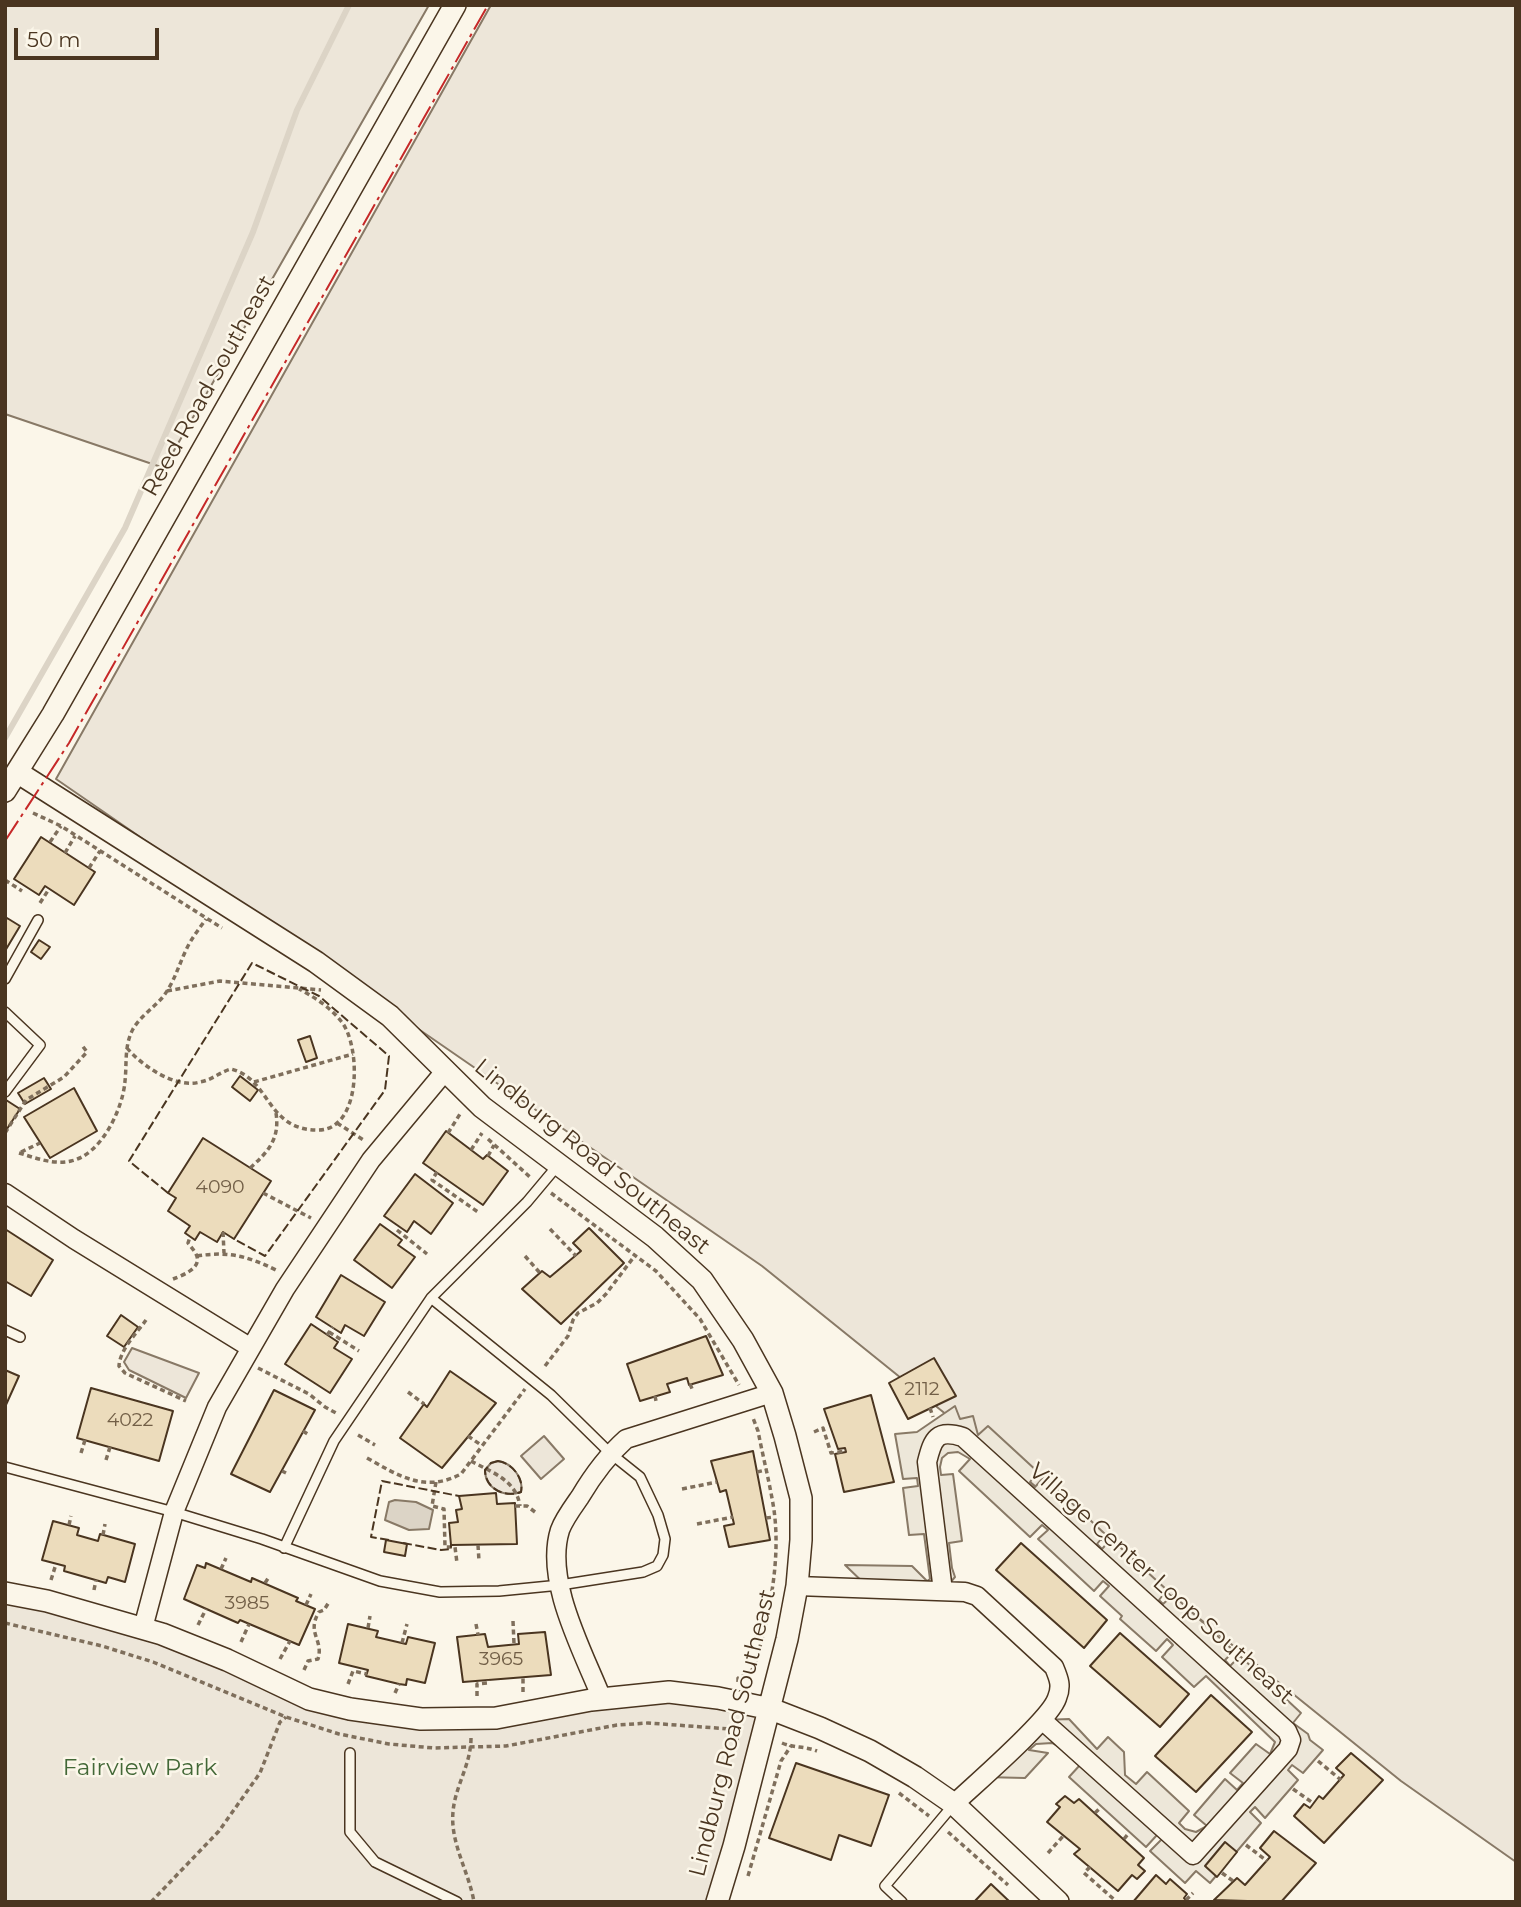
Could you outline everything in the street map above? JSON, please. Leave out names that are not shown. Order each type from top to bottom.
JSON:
[{"type":"street","name":"Reed Road Southeast","points":[[5,791],[67,690],[455,5]]},
{"type":"street","name":"Lindburg Road Southeast","points":[[17,772],[316,962],[390,1016],[482,1107],[655,1237],[702,1280],[743,1340],[772,1393],[801,1499],[801,1540],[797,1586],[771,1709],[717,1902]]},
{"type":"street","points":[[143,1628],[174,1512],[217,1407],[252,1357],[292,1279],[327,1226],[379,1150],[446,1070]]},
{"type":"street","points":[[5,1193],[147,1282],[252,1357]]},
{"type":"street","points":[[602,1699],[563,1600],[555,1558],[561,1528],[591,1479],[610,1453],[626,1439],[772,1393]]},
{"type":"street","name":"Village Center Loop Southeast","points":[[943,1591],[927,1462],[931,1445],[939,1436],[948,1432],[963,1437],[1287,1731],[1290,1740],[1288,1749],[1193,1855],[1042,1720]]},
{"type":"street","points":[[797,1586],[965,1592],[977,1596],[1054,1667],[1061,1683],[1056,1702],[1042,1720],[954,1804]]},
{"type":"street","points":[[5,1593],[47,1601],[143,1628],[227,1660],[309,1699],[350,1709],[421,1719],[496,1718],[602,1699],[669,1692],[718,1698],[771,1709],[870,1751],[915,1777],[954,1804],[1058,1902]]},
{"type":"lane","points":[[5,979],[38,920]]},
{"type":"lane","points":[[5,1012],[40,1045],[5,1092]]},
{"type":"lane","points":[[284,1548],[334,1441],[431,1298],[558,1165]]},
{"type":"lane","points":[[5,1467],[174,1512],[380,1581],[440,1592],[499,1591],[560,1585],[643,1572],[657,1566],[663,1555],[665,1539],[658,1515],[640,1476],[610,1453],[551,1395],[431,1298]]},
{"type":"lane","points":[[5,1330],[20,1337]]},
{"type":"lane","points":[[5,1461],[23,1470]]},
{"type":"lane","points":[[350,1753],[350,1832],[375,1862],[457,1902]]},
{"type":"lane","points":[[902,1902],[885,1886],[954,1804]]},
{"type":"path","points":[[50,842],[61,826]]},
{"type":"path","points":[[65,853],[75,836]]},
{"type":"path","points":[[89,868],[100,851]]},
{"type":"path","points":[[5,880],[22,891]]},
{"type":"path","points":[[40,903],[49,889]]},
{"type":"path","points":[[40,1143],[19,1153],[50,1162],[72,1161],[89,1153],[103,1139],[117,1111],[125,1084],[127,1048],[134,1026],[167,991],[186,948],[206,919]]},
{"type":"path","points":[[167,991],[220,981],[331,991]]},
{"type":"path","points":[[127,1048],[146,1065],[184,1084],[210,1080],[231,1069],[239,1071],[254,1082],[275,1112],[285,1120],[316,1130],[328,1129],[337,1124],[354,1086],[352,1042],[342,1021],[315,997],[299,989]]},
{"type":"path","points":[[5,1133],[26,1100],[64,1077],[87,1052],[81,1044]]},
{"type":"path","points":[[254,1082],[353,1054]]},
{"type":"path","points":[[456,1107],[468,1119]]},
{"type":"path","points":[[250,1168],[270,1150],[275,1140],[275,1112]]},
{"type":"path","points":[[448,1133],[461,1112]]},
{"type":"path","points":[[337,1124],[379,1150]]},
{"type":"path","points":[[475,1126],[520,1170],[656,1271],[700,1319],[737,1379],[758,1431],[774,1517],[776,1558],[763,1637],[755,1665],[750,1673],[738,1678]]},
{"type":"path","points":[[471,1150],[482,1133]]},
{"type":"path","points":[[488,1156],[494,1145]]},
{"type":"path","points":[[437,1172],[432,1180],[478,1212]]},
{"type":"path","points":[[263,1193],[327,1226]]},
{"type":"path","points":[[550,1229],[576,1256]]},
{"type":"path","points":[[397,1230],[427,1254]]},
{"type":"path","points":[[223,1232],[224,1253]]},
{"type":"path","points":[[190,1237],[188,1243],[197,1256]]},
{"type":"path","points":[[197,1256],[224,1253],[244,1257],[292,1279]]},
{"type":"path","points":[[545,1366],[568,1336],[578,1313],[597,1303],[606,1294],[636,1254]]},
{"type":"path","points":[[147,1282],[183,1275],[193,1269],[197,1256]]},
{"type":"path","points":[[525,1256],[540,1273]]},
{"type":"path","points":[[146,1320],[125,1349],[119,1366],[125,1373],[186,1401]]},
{"type":"path","points":[[332,1327],[328,1334],[359,1351]]},
{"type":"path","points":[[252,1357],[343,1416]]},
{"type":"path","points":[[690,1384],[693,1391]]},
{"type":"path","points":[[367,1458],[413,1481],[448,1481],[461,1474],[528,1386]]},
{"type":"path","points":[[408,1392],[424,1404]]},
{"type":"path","points":[[930,1408],[933,1417]]},
{"type":"path","points":[[814,1432],[823,1428],[831,1453],[846,1451]]},
{"type":"path","points":[[303,1431],[309,1435]]},
{"type":"path","points":[[358,1435],[375,1445]]},
{"type":"path","points":[[468,1436],[481,1445]]},
{"type":"path","points":[[81,1453],[85,1440]]},
{"type":"path","points":[[106,1460],[110,1447]]},
{"type":"path","points":[[470,1461],[513,1485],[518,1493],[520,1506]]},
{"type":"path","points":[[757,1472],[766,1470]]},
{"type":"path","points":[[436,1482],[432,1506],[444,1509],[444,1548],[455,1547],[457,1563]]},
{"type":"path","points":[[682,1489],[717,1482]]},
{"type":"path","points":[[515,1507],[527,1506],[535,1512]]},
{"type":"path","points":[[69,1525],[71,1516]]},
{"type":"path","points":[[697,1524],[733,1517]]},
{"type":"path","points":[[766,1518],[774,1517]]},
{"type":"path","points":[[103,1535],[105,1524]]},
{"type":"path","points":[[478,1545],[479,1561]]},
{"type":"path","points":[[221,1569],[226,1559]]},
{"type":"path","points":[[51,1580],[56,1564]]},
{"type":"path","points":[[265,1583],[269,1577]]},
{"type":"path","points":[[94,1591],[96,1580]]},
{"type":"path","points":[[306,1605],[311,1594]]},
{"type":"path","points":[[304,1670],[308,1661],[318,1658],[320,1648],[313,1630],[314,1623],[316,1616],[329,1602]]},
{"type":"path","points":[[198,1625],[206,1609]]},
{"type":"path","points":[[368,1628],[370,1616]]},
{"type":"path","points":[[513,1621],[514,1644]]},
{"type":"path","points":[[241,1642],[249,1624]]},
{"type":"path","points":[[402,1643],[407,1624]]},
{"type":"path","points":[[476,1625],[478,1635]]},
{"type":"path","points":[[280,1659],[290,1641]]},
{"type":"path","points":[[348,1684],[353,1671],[367,1674]]},
{"type":"path","points":[[523,1677],[523,1692]]},
{"type":"path","points":[[477,1696],[477,1684],[488,1683],[488,1680]]},
{"type":"path","points":[[395,1693],[399,1684]]},
{"type":"path","points":[[151,1902],[219,1831],[260,1773],[281,1722],[286,1717]]},
{"type":"path","points":[[470,1718],[470,1754],[455,1796],[453,1815],[456,1846],[472,1887],[474,1902]]},
{"type":"path","points":[[776,1740],[791,1746],[803,1745],[821,1752]]},
{"type":"path","points":[[747,1878],[781,1761],[791,1746]]},
{"type":"path","points":[[1318,1761],[1340,1780]]},
{"type":"path","points":[[1293,1789],[1313,1803]]},
{"type":"path","points":[[898,1792],[939,1823],[1017,1893]]},
{"type":"path","points":[[1095,1813],[1100,1808]]},
{"type":"path","points":[[1048,1853],[1064,1835]]},
{"type":"path","points":[[1124,1839],[1128,1835]]},
{"type":"path","points":[[1246,1845],[1267,1861]]},
{"type":"path","points":[[1090,1867],[1084,1873],[1117,1902]]},
{"type":"path","points":[[1222,1873],[1233,1881]]},
{"type":"path","points":[[1186,1900],[1193,1893]]},
{"type":"path","points":[[1106,1902],[1111,1896]]},
{"type":"green space","points":[[5,5],[429,5],[164,468],[5,414]]},
{"type":"green space","points":[[491,5],[1516,5],[1516,1862],[1401,1781],[762,1266],[56,779]]},
{"type":"green space","points":[[132,1348],[199,1373],[186,1398],[129,1370],[124,1362]]},
{"type":"green space","points":[[544,1436],[564,1459],[541,1479],[521,1456]]},
{"type":"green space","points":[[498,1461],[516,1472],[521,1482],[521,1492],[503,1493],[488,1482],[485,1470],[491,1463]]},
{"type":"green space","name":"Fairview Park","points":[[5,1593],[277,1683],[421,1719],[669,1692],[771,1709],[717,1902],[5,1902]]},
{"type":"shaded area","points":[[955,1406],[960,1419],[973,1416],[978,1435],[988,1426],[1038,1472],[1030,1482],[1035,1487],[1044,1477],[1105,1534],[1097,1544],[1102,1549],[1111,1539],[1167,1590],[1159,1600],[1163,1604],[1173,1595],[1234,1651],[1225,1660],[1230,1666],[1240,1656],[1301,1713],[1293,1723],[1323,1750],[1303,1773],[1292,1765],[1288,1770],[1298,1780],[1265,1818],[1255,1807],[1250,1812],[1261,1823],[1210,1883],[1196,1871],[1185,1883],[1150,1851],[1162,1839],[1157,1835],[1146,1847],[1069,1777],[1080,1765],[1052,1743],[1036,1744],[1029,1750],[1048,1753],[1025,1778],[983,1777],[1042,1720],[1069,1719],[1097,1749],[1108,1737],[1124,1752],[1125,1775],[1136,1784],[1147,1772],[1189,1811],[1179,1823],[1185,1829],[1196,1832],[1207,1826],[1194,1815],[1225,1779],[1237,1790],[1243,1783],[1230,1773],[1256,1744],[1270,1754],[1275,1742],[1206,1676],[1194,1687],[1162,1657],[1173,1645],[1167,1639],[1156,1651],[1120,1619],[1122,1616],[1100,1596],[1109,1586],[1103,1581],[1094,1591],[1038,1539],[1048,1530],[1042,1525],[1030,1537],[959,1471],[970,1459],[958,1452],[948,1453],[942,1458],[940,1467],[941,1475],[953,1474],[962,1541],[949,1543],[955,1577],[943,1591],[870,1589],[845,1565],[912,1566],[927,1581],[930,1579],[924,1534],[909,1535],[903,1488],[918,1486],[917,1478],[903,1479],[895,1434],[917,1432]]},
{"type":"shaded area","points":[[389,1502],[416,1502],[433,1510],[429,1529],[409,1530],[385,1520]]},
{"type":"building","points":[[41,837],[95,872],[74,905],[45,886],[39,895],[14,879]]},
{"type":"building","points":[[7,918],[20,926],[5,951],[5,921]]},
{"type":"building","points":[[39,940],[50,947],[41,959],[31,952]]},
{"type":"building","points":[[310,1036],[317,1058],[306,1062],[298,1040]]},
{"type":"building","points":[[240,1076],[258,1090],[250,1101],[232,1087]]},
{"type":"building","points":[[44,1078],[51,1089],[25,1104],[18,1093]]},
{"type":"building","points":[[74,1088],[97,1131],[50,1158],[24,1117]]},
{"type":"building","points":[[6,1100],[20,1109],[5,1132],[5,1102]]},
{"type":"building","points":[[446,1131],[483,1159],[487,1155],[508,1171],[483,1205],[423,1163]]},
{"type":"building","points":[[203,1138],[271,1181],[234,1239],[223,1232],[217,1242],[200,1232],[195,1240],[185,1233],[190,1226],[168,1211],[176,1198],[168,1193]]},
{"type":"building","points":[[415,1174],[453,1203],[431,1234],[414,1221],[407,1232],[384,1216]]},
{"type":"building","points":[[380,1224],[402,1240],[398,1245],[415,1257],[392,1288],[354,1260]]},
{"type":"building","points":[[589,1228],[624,1263],[561,1324],[522,1289],[542,1271],[550,1277],[581,1251],[573,1243]]},
{"type":"building","points":[[5,1229],[53,1260],[31,1296],[5,1281]]},
{"type":"building","points":[[341,1275],[385,1302],[364,1336],[345,1325],[341,1333],[316,1317]]},
{"type":"building","points":[[121,1315],[138,1327],[124,1347],[107,1336]]},
{"type":"building","points":[[311,1324],[338,1342],[334,1348],[352,1359],[330,1393],[285,1364]]},
{"type":"building","points":[[706,1336],[723,1375],[689,1385],[687,1378],[667,1384],[670,1392],[640,1401],[627,1364]]},
{"type":"building","points":[[934,1358],[956,1396],[908,1419],[889,1383]]},
{"type":"building","points":[[5,1370],[19,1376],[5,1407]]},
{"type":"building","points":[[450,1371],[496,1403],[442,1468],[400,1438],[424,1404],[427,1407]]},
{"type":"building","points":[[91,1388],[173,1411],[159,1461],[77,1438]]},
{"type":"building","points":[[274,1390],[315,1410],[270,1492],[231,1474]]},
{"type":"building","points":[[871,1395],[894,1482],[844,1492],[835,1454],[846,1452],[845,1448],[838,1449],[824,1409]]},
{"type":"building","points":[[753,1451],[770,1540],[729,1547],[724,1526],[734,1524],[726,1490],[720,1492],[711,1461]]},
{"type":"building","points":[[496,1493],[497,1504],[515,1503],[517,1544],[451,1545],[449,1523],[458,1522],[456,1510],[462,1509],[459,1496]]},
{"type":"building","points":[[53,1521],[79,1528],[77,1535],[98,1541],[100,1534],[135,1544],[125,1582],[108,1577],[106,1583],[64,1571],[65,1566],[42,1560]]},
{"type":"building","points":[[386,1540],[407,1544],[405,1556],[384,1552]]},
{"type":"building","points":[[1021,1543],[1107,1620],[1084,1648],[996,1570]]},
{"type":"building","points":[[206,1563],[251,1582],[252,1578],[298,1598],[296,1601],[315,1609],[299,1645],[240,1620],[238,1623],[184,1599],[197,1565],[205,1568]]},
{"type":"building","points":[[348,1624],[378,1631],[376,1637],[406,1644],[408,1637],[435,1643],[425,1683],[407,1679],[406,1685],[399,1684],[366,1676],[368,1670],[339,1663]]},
{"type":"building","points":[[545,1632],[551,1675],[463,1682],[457,1637],[485,1634],[488,1647],[519,1644],[518,1634]]},
{"type":"building","points":[[1120,1633],[1189,1694],[1160,1727],[1090,1666]]},
{"type":"building","points":[[1211,1695],[1252,1732],[1196,1792],[1155,1756]]},
{"type":"building","points":[[1351,1753],[1383,1780],[1324,1843],[1294,1816],[1304,1804],[1310,1808],[1319,1796],[1323,1799],[1344,1775],[1336,1768]]},
{"type":"building","points":[[796,1763],[889,1795],[871,1846],[839,1835],[831,1860],[769,1838]]},
{"type":"building","points":[[1065,1796],[1074,1803],[1079,1799],[1144,1858],[1138,1865],[1145,1871],[1137,1879],[1132,1875],[1118,1891],[1074,1854],[1080,1849],[1047,1822],[1060,1807],[1056,1804]]},
{"type":"building","points":[[1274,1831],[1316,1863],[1281,1902],[1214,1900],[1237,1878],[1245,1885],[1270,1857],[1260,1848]]},
{"type":"building","points":[[1225,1842],[1237,1852],[1217,1877],[1205,1866]]},
{"type":"building","points":[[1156,1875],[1166,1884],[1170,1879],[1187,1894],[1184,1898],[1188,1902],[1133,1902]]},
{"type":"building","points":[[991,1884],[1010,1902],[974,1902]]},
{"type":"waterway","points":[[5,738],[125,528],[253,232],[297,110],[349,5]]},
{"type":"fence","points":[[168,1193],[129,1161],[252,963],[319,996],[389,1056],[385,1090],[265,1256],[234,1239]]},
{"type":"fence","points":[[498,1461],[516,1472],[521,1482],[521,1492],[503,1493],[488,1482],[485,1470],[491,1463],[498,1461]]},
{"type":"fence","points":[[389,1540],[371,1537],[382,1481],[459,1496]]},
{"type":"fence","points":[[403,1543],[441,1550],[451,1549],[451,1545]]},
{"type":"power","points":[[5,841],[69,743],[488,5]]}]
